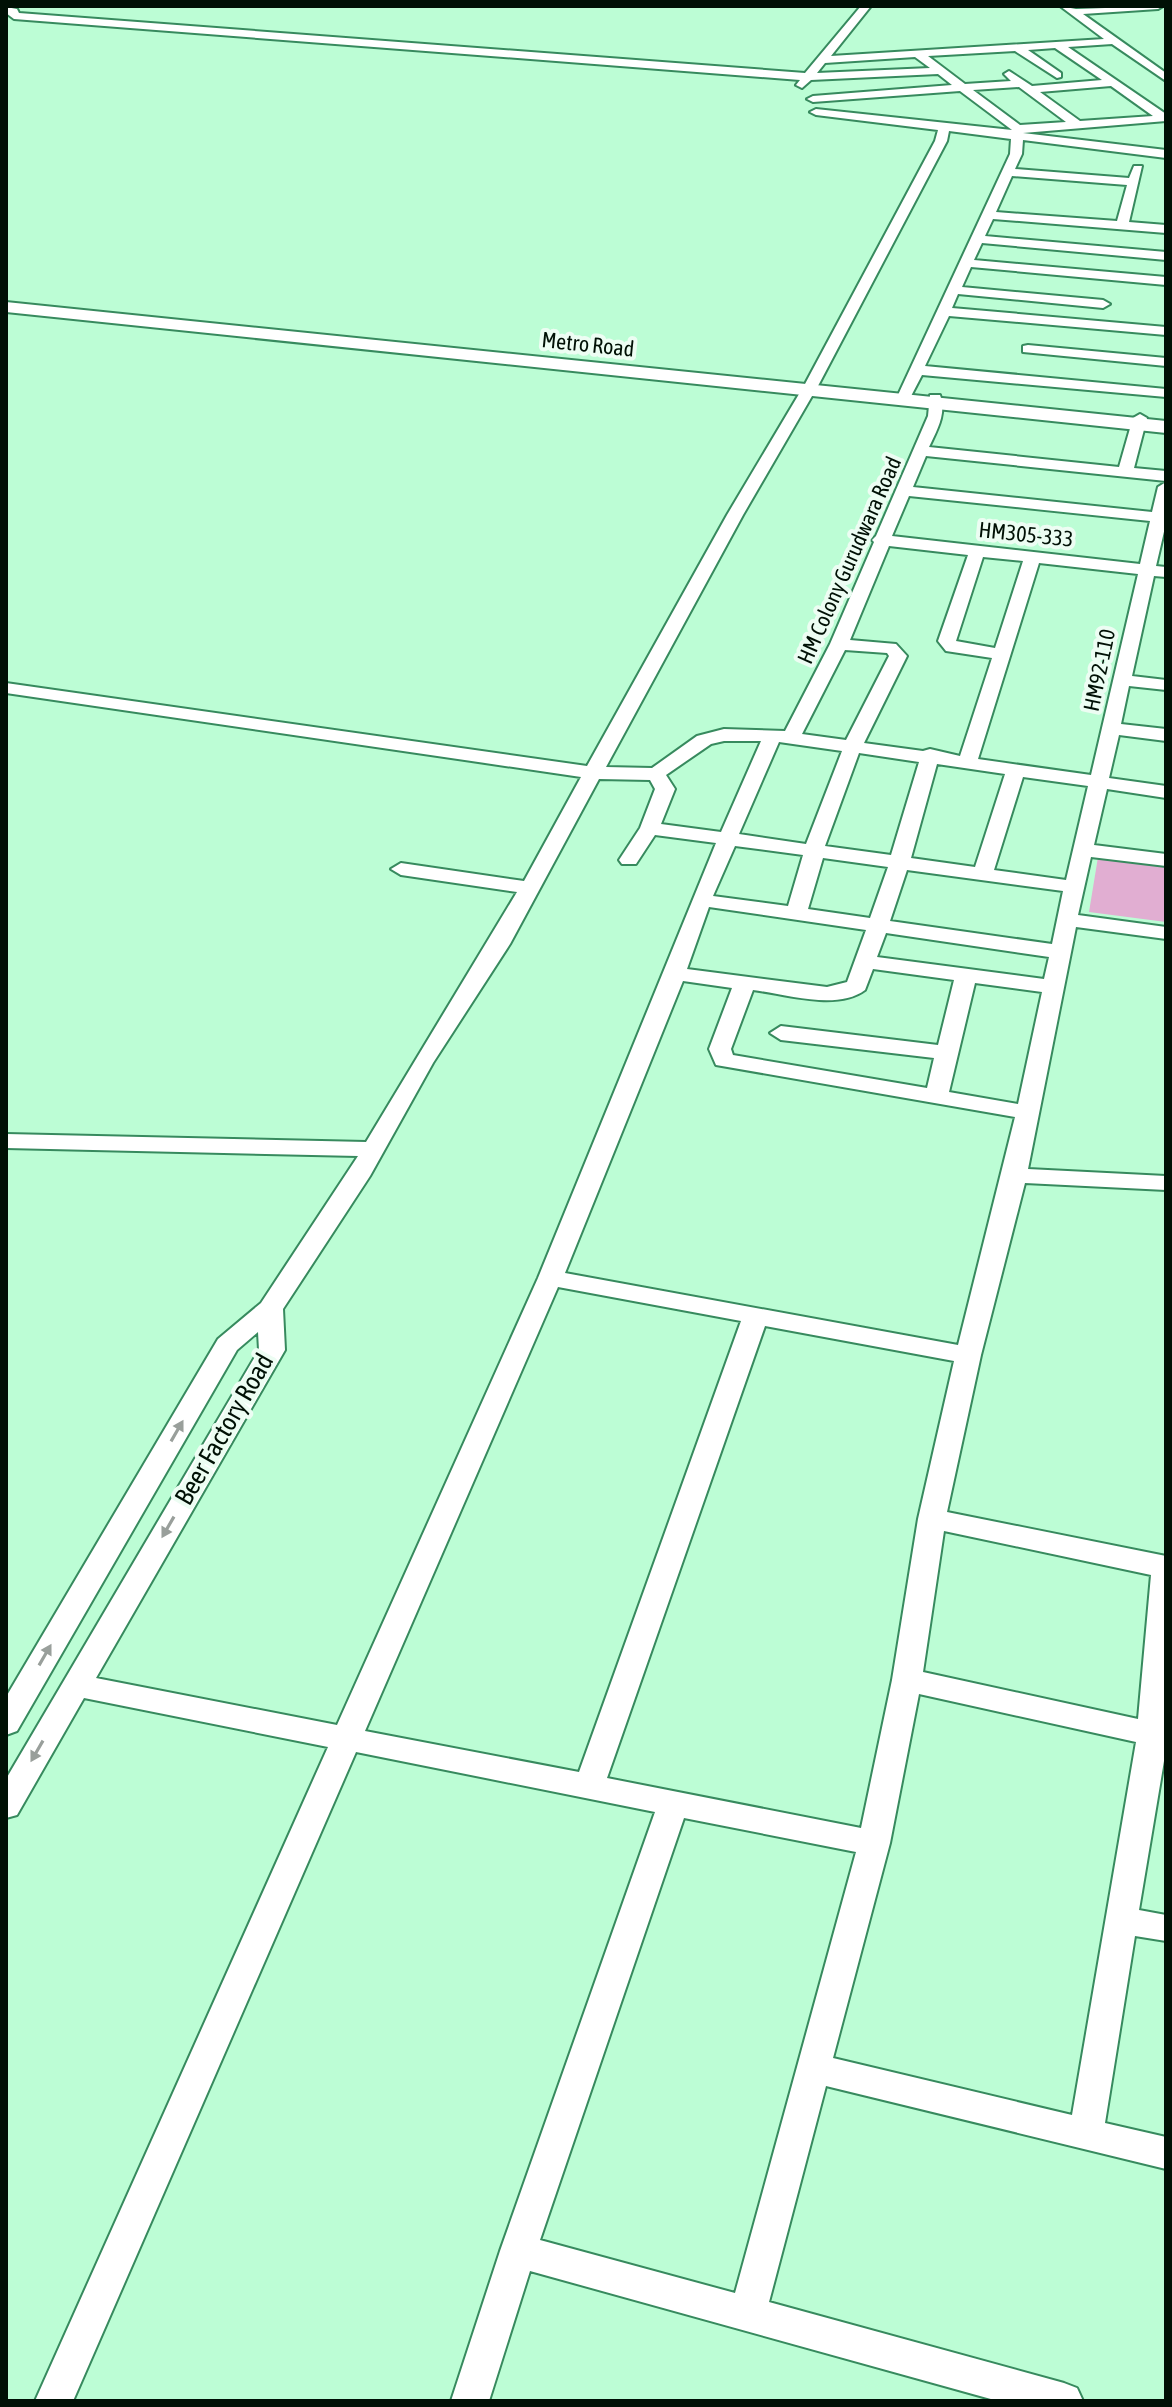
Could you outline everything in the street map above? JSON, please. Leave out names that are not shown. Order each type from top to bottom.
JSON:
[{"type":"street","points":[[53,18],[71,6]]},
{"type":"street","points":[[795,92],[866,6]]},
{"type":"street","points":[[1069,9],[1158,6]]},
{"type":"street","points":[[1069,9],[1164,74]]},
{"type":"street","points":[[6,10],[13,11],[14,16],[808,77],[940,71]]},
{"type":"street","points":[[1095,27],[1109,26]]},
{"type":"street","points":[[823,60],[1115,41]]},
{"type":"street","points":[[1058,45],[1165,118]]},
{"type":"street","points":[[1018,48],[1057,75]]},
{"type":"street","points":[[976,50],[989,60]]},
{"type":"street","points":[[918,54],[1018,133],[1165,118]]},
{"type":"street","points":[[1002,69],[1078,125]]},
{"type":"street","points":[[1022,84],[1057,75],[1097,72]]},
{"type":"street","points":[[813,99],[1022,84],[1074,86],[1113,83]]},
{"type":"street","points":[[1074,86],[1086,95]]},
{"type":"street","points":[[902,92],[913,101]]},
{"type":"street","points":[[923,110],[944,128]]},
{"type":"street","points":[[816,112],[944,128],[1018,133],[1141,157]]},
{"type":"street","points":[[1110,113],[1122,122]]},
{"type":"street","points":[[270,1309],[373,1149],[531,888],[735,515],[810,388],[941,141],[944,128]]},
{"type":"street","points":[[905,395],[1016,154],[1018,133]]},
{"type":"street","points":[[1052,140],[1123,135]]},
{"type":"street","points":[[1016,154],[1031,155]]},
{"type":"street","points":[[1108,161],[1166,154]]},
{"type":"street","points":[[1122,225],[1141,157]]},
{"type":"street","points":[[1008,172],[1134,182]]},
{"type":"street","points":[[989,215],[1166,229]]},
{"type":"street","points":[[977,239],[1166,256]]},
{"type":"street","points":[[966,263],[1166,281]]},
{"type":"street","points":[[1097,324],[1111,276]]},
{"type":"street","points":[[954,290],[1103,304]]},
{"type":"street","name":"Metro Road","points":[[6,304],[1139,421],[1166,427]]},
{"type":"street","points":[[944,311],[1166,331]]},
{"type":"street","points":[[1022,364],[1037,319]]},
{"type":"street","points":[[917,370],[1022,364],[1166,362]]},
{"type":"street","points":[[1022,364],[1166,393]]},
{"type":"street","name":"Metro Road","points":[[810,388],[905,395],[934,401]]},
{"type":"street","name":"HM Colony Gurudwara Road","points":[[54,2401],[550,1278],[675,974],[701,900],[782,736],[839,644],[880,540],[935,416],[934,401]]},
{"type":"street","name":"Metro Road","points":[[1139,421],[1166,420]]},
{"type":"street","points":[[1125,472],[1139,421]]},
{"type":"street","points":[[921,451],[1166,476]]},
{"type":"street","name":"HM92-110","points":[[747,2315],[874,1843],[907,1680],[932,1519],[968,1355],[1015,1175],[1067,920],[1120,680],[1162,518],[1166,487]]},
{"type":"street","points":[[902,491],[1162,518]]},
{"type":"street","name":"HM305-333","points":[[880,540],[1166,572]]},
{"type":"street","points":[[977,551],[948,645],[1003,654]]},
{"type":"street","points":[[968,761],[1033,557]]},
{"type":"street","points":[[797,911],[812,865],[813,852],[853,745],[897,652],[890,648],[839,644]]},
{"type":"street","points":[[1120,680],[1166,685]]},
{"type":"street","points":[[6,688],[593,773],[656,774],[704,740],[724,735],[782,736],[930,755],[1166,792]]},
{"type":"street","points":[[1111,728],[1166,735]]},
{"type":"street","points":[[675,974],[840,993],[857,985],[899,864],[930,755]]},
{"type":"street","points":[[983,874],[1016,768]]},
{"type":"street","points":[[629,860],[650,828],[665,789],[656,774]]},
{"type":"street","points":[[650,828],[1075,887]]},
{"type":"street","points":[[1084,850],[1166,860]]},
{"type":"street","points":[[401,869],[531,888]]},
{"type":"street","points":[[701,900],[797,911],[1060,952]]},
{"type":"street","points":[[1067,920],[1166,933]]},
{"type":"street","points":[[866,962],[1053,987]]},
{"type":"street","points":[[936,1097],[966,975]]},
{"type":"street","points":[[745,983],[720,1049],[724,1060],[1026,1112]]},
{"type":"street","points":[[781,1033],[947,1053]]},
{"type":"street","points":[[6,1141],[373,1149]]},
{"type":"street","points":[[1015,1175],[1166,1183]]},
{"type":"street","points":[[550,1278],[968,1355]]},
{"type":"street","name":"Beer Factory Road","points":[[6,1806],[272,1350],[270,1309]]},
{"type":"street","name":"Beer Factory Road","points":[[6,1723],[227,1345],[270,1309]]},
{"type":"street","points":[[589,1786],[756,1315]]},
{"type":"street","points":[[932,1519],[1166,1568],[1159,1736],[1121,1920],[1086,2133]]},
{"type":"street","points":[[907,1680],[1159,1736]]},
{"type":"street","points":[[76,1685],[589,1786],[673,1806],[874,1843]]},
{"type":"street","points":[[470,2401],[518,2251],[673,1806]]},
{"type":"street","points":[[1121,1920],[1166,1928]]},
{"type":"street","points":[[813,2068],[1166,2153]]},
{"type":"street","points":[[518,2251],[1064,2401]]},
{"type":"shaded area","points":[[1099,851],[1166,860],[1166,922],[1089,912]]}]
